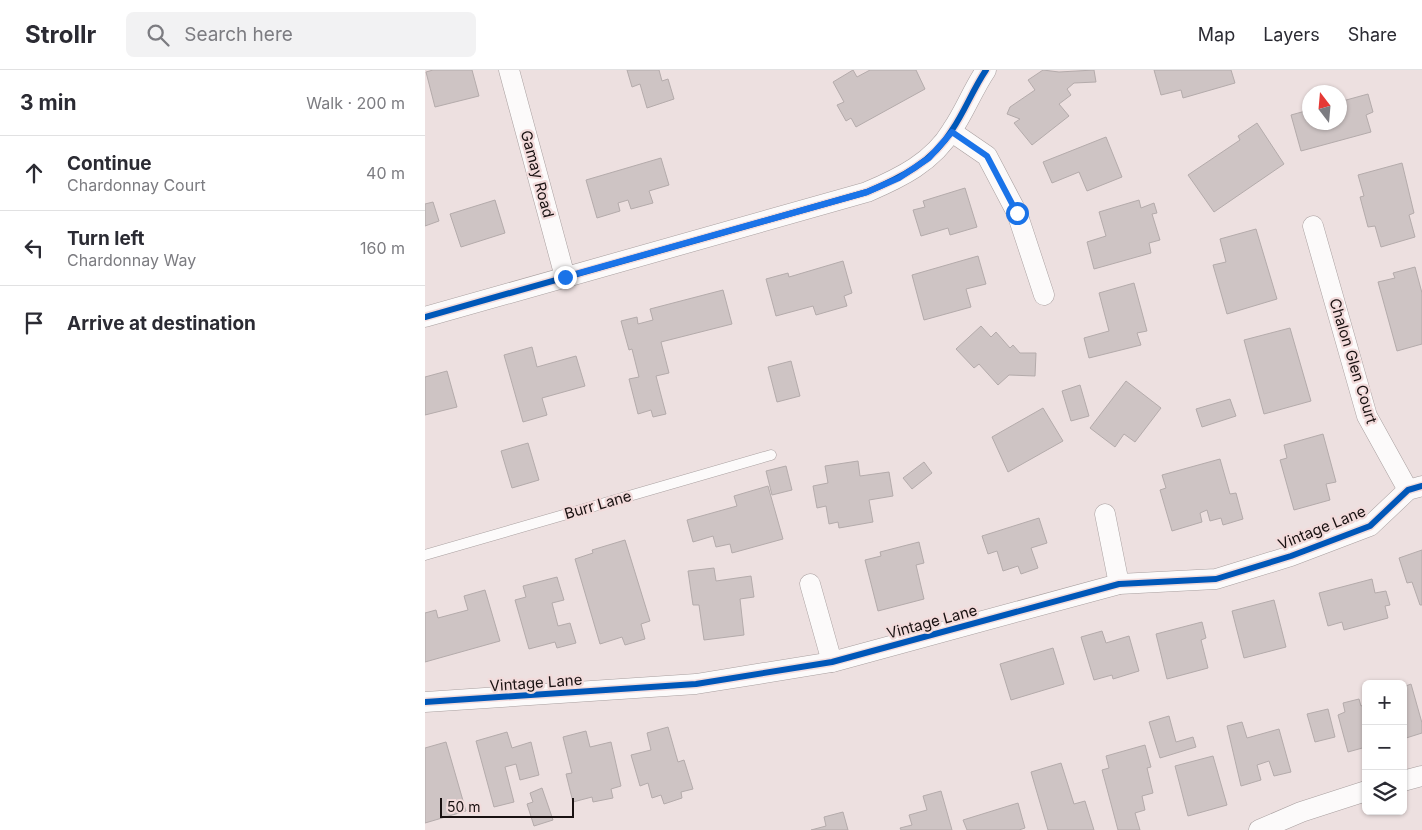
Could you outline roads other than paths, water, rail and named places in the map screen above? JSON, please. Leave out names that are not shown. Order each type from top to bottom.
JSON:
[{"type":"street","name":"Gamay Road","points":[[509,70],[565,277]]},
{"type":"street","points":[[425,317],[867,192],[899,178],[929,158],[952,132],[986,70]]},
{"type":"street","points":[[952,132],[987,156],[1017,213],[1044,295]]},
{"type":"street","name":"Chalon Glen Court","points":[[1313,226],[1367,416],[1415,488]]},
{"type":"street","name":"Vintage Lane","points":[[425,702],[696,684],[832,662],[1119,584],[1216,579],[1291,556],[1369,526],[1415,488]]},
{"type":"street","points":[[1105,514],[1119,584]]},
{"type":"street","points":[[810,584],[832,662]]},
{"type":"street","points":[[1407,779],[1422,776]]},
{"type":"street","points":[[1259,830],[1301,812],[1362,793]]},
{"type":"lane","name":"Burr Lane","points":[[425,555],[771,455]]}]
